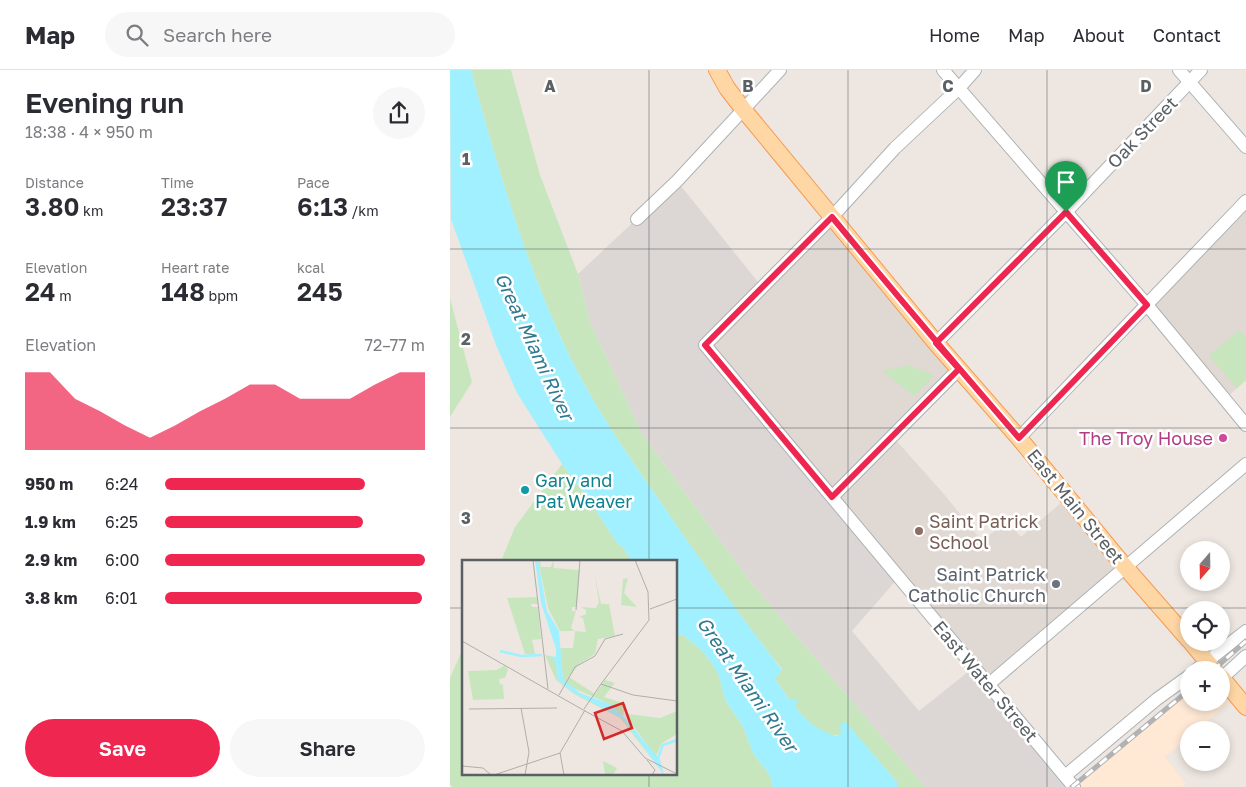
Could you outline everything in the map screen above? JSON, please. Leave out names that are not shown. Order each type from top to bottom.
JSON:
[{"type":"main road","name":"East Main Street","points":[[718,70],[727,88],[743,109],[936,343],[1019,438],[1126,568],[1180,630]]},
{"type":"main road","points":[[1230,689],[1246,708]]},
{"type":"street","points":[[637,219],[677,181],[780,70]]},
{"type":"street","points":[[944,70],[1147,305],[1246,425]]},
{"type":"street","points":[[832,217],[895,148],[976,70]]},
{"type":"street","points":[[1179,70],[1246,147]]},
{"type":"street","name":"Oak Street","points":[[936,343],[1066,212],[1201,70]]},
{"type":"street","points":[[1019,438],[1246,201]]},
{"type":"street","name":"East Water Street","points":[[832,217],[705,345],[1074,787]]},
{"type":"street","points":[[832,497],[959,369]]},
{"type":"street","points":[[989,684],[1246,464]]},
{"type":"street","points":[[1212,661],[1246,630]]},
{"type":"street","points":[[1230,670],[1246,656]]},
{"type":"street","points":[[1065,776],[1157,699],[1180,682]]},
{"type":"shaded area","points":[[677,181],[762,287],[899,577],[852,631],[919,711],[974,667],[1072,787],[925,787],[752,584],[642,434],[590,322],[578,274]]},
{"type":"shaded area","points":[[1246,201],[1246,380],[1225,399],[1147,305]]},
{"type":"shaded area","points":[[832,217],[959,369],[893,437],[943,493],[982,541],[1007,521],[1021,537],[1068,497],[1126,568],[989,684],[705,345]]},
{"type":"shaded area","points":[[1230,688],[1236,696],[1230,701]]},
{"type":"shaded area","points":[[1180,697],[1180,711],[1219,711],[1207,721],[1180,721],[1180,744],[1165,757],[1186,784],[1182,787],[1072,787]]},
{"type":"green space","points":[[471,70],[511,70],[540,175],[578,274],[590,322],[642,434],[752,584],[925,787],[897,787],[897,782],[845,722],[841,734],[831,735],[822,732],[803,716],[775,679],[782,669],[720,588],[614,433],[571,359],[540,289],[514,217]]},
{"type":"green space","points":[[450,298],[472,382],[450,417]]},
{"type":"green space","points":[[1239,330],[1246,338],[1246,380],[1237,388],[1209,356]]},
{"type":"green space","points":[[909,365],[934,375],[914,396],[882,371]]},
{"type":"green space","points":[[562,464],[585,494],[617,543],[631,560],[501,560],[515,527]]},
{"type":"green space","points":[[681,634],[692,642],[711,661],[719,676],[726,701],[740,721],[750,746],[769,775],[772,787],[453,787],[450,785],[450,678],[462,651],[462,774],[678,774],[678,635]]},
{"type":"water","name":"Great Miami River","points":[[450,70],[471,70],[514,217],[540,289],[581,378],[638,469],[706,567],[782,670],[775,679],[789,699],[798,700],[795,706],[803,716],[813,725],[830,734],[836,736],[841,734],[840,725],[845,721],[897,782],[897,787],[772,787],[769,775],[750,746],[740,721],[726,701],[719,676],[707,656],[681,634],[678,635],[678,560],[631,560],[617,543],[585,494],[562,464],[517,393],[496,345],[451,219]]},
{"type":"railway","points":[[1223,661],[1246,641]]},
{"type":"railway","points":[[1072,787],[1180,697]]},
{"type":"place","name":"The Troy House","points":[[1223,438]]},
{"type":"place","name":"Gary and Pat Weaver","points":[[525,490]]},
{"type":"place","name":"Saint Patrick School","points":[[919,531]]},
{"type":"place","name":"Saint Patrick Catholic Church","points":[[1056,584]]},
{"type":"route","points":[[1066,212],[936,343],[959,369],[832,497],[705,345],[832,217],[936,343],[959,369],[1019,438],[1147,305],[1066,212]]}]
